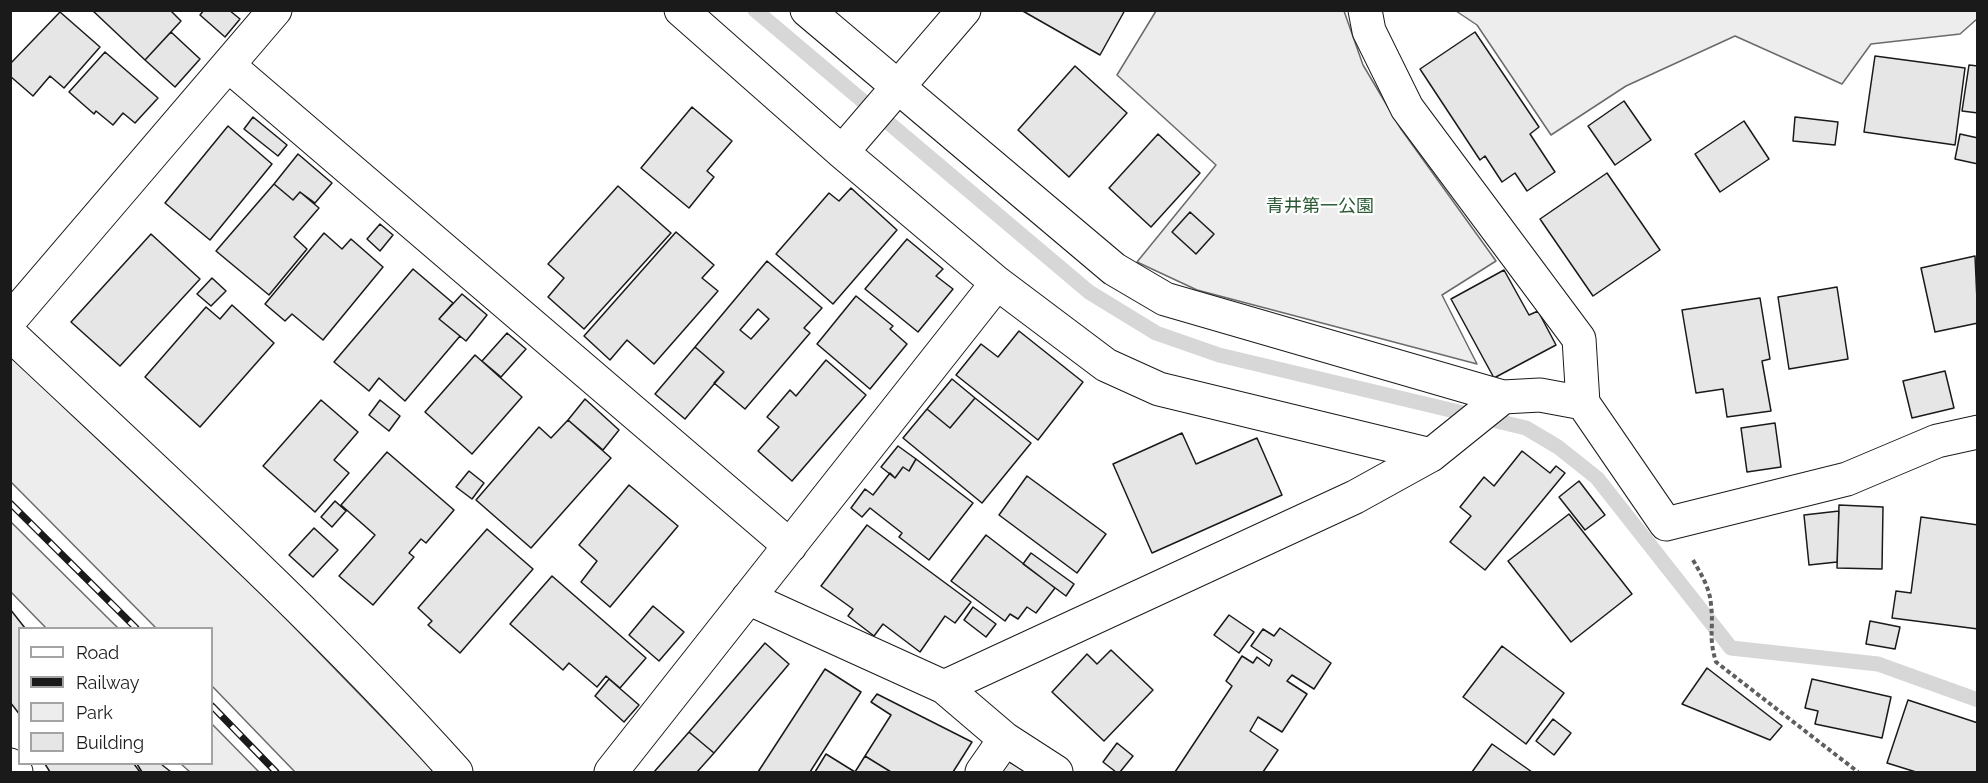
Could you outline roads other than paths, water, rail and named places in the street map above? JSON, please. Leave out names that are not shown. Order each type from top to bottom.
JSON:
[{"type":"street","points":[[10,320],[274,10]]},
{"type":"street","points":[[681,10],[850,142],[997,283],[1106,365],[1159,389],[1431,455]]},
{"type":"street","points":[[807,10],[890,96],[1114,269],[1165,298],[1497,401],[1540,395],[1583,404]]},
{"type":"street","points":[[850,142],[964,10]]},
{"type":"street","points":[[1365,10],[1369,31],[1407,108],[1579,339],[1583,404],[1666,524],[1847,479],[1937,441],[1977,432]]},
{"type":"street","points":[[228,65],[790,546]]},
{"type":"street","points":[[610,772],[997,283]]},
{"type":"street","points":[[10,334],[283,591],[409,720],[456,772]]},
{"type":"street","points":[[944,687],[1354,497],[1431,455],[1497,401]]},
{"type":"street","points":[[748,598],[944,687],[1005,740],[1056,772]]},
{"type":"street","points":[[982,772],[1005,740]]},
{"type":"street","points":[[10,765],[16,772]]},
{"type":"waterway","points":[[755,10],[1089,292],[1156,333],[1219,355],[1526,428],[1558,447],[1597,478],[1731,648],[1878,664],[1978,700]]},
{"type":"railway","points":[[10,503],[135,627]]},
{"type":"railway","points":[[213,707],[276,772]]},
{"type":"park label","name":"青井第一公園","points":[[1320,207]]}]
